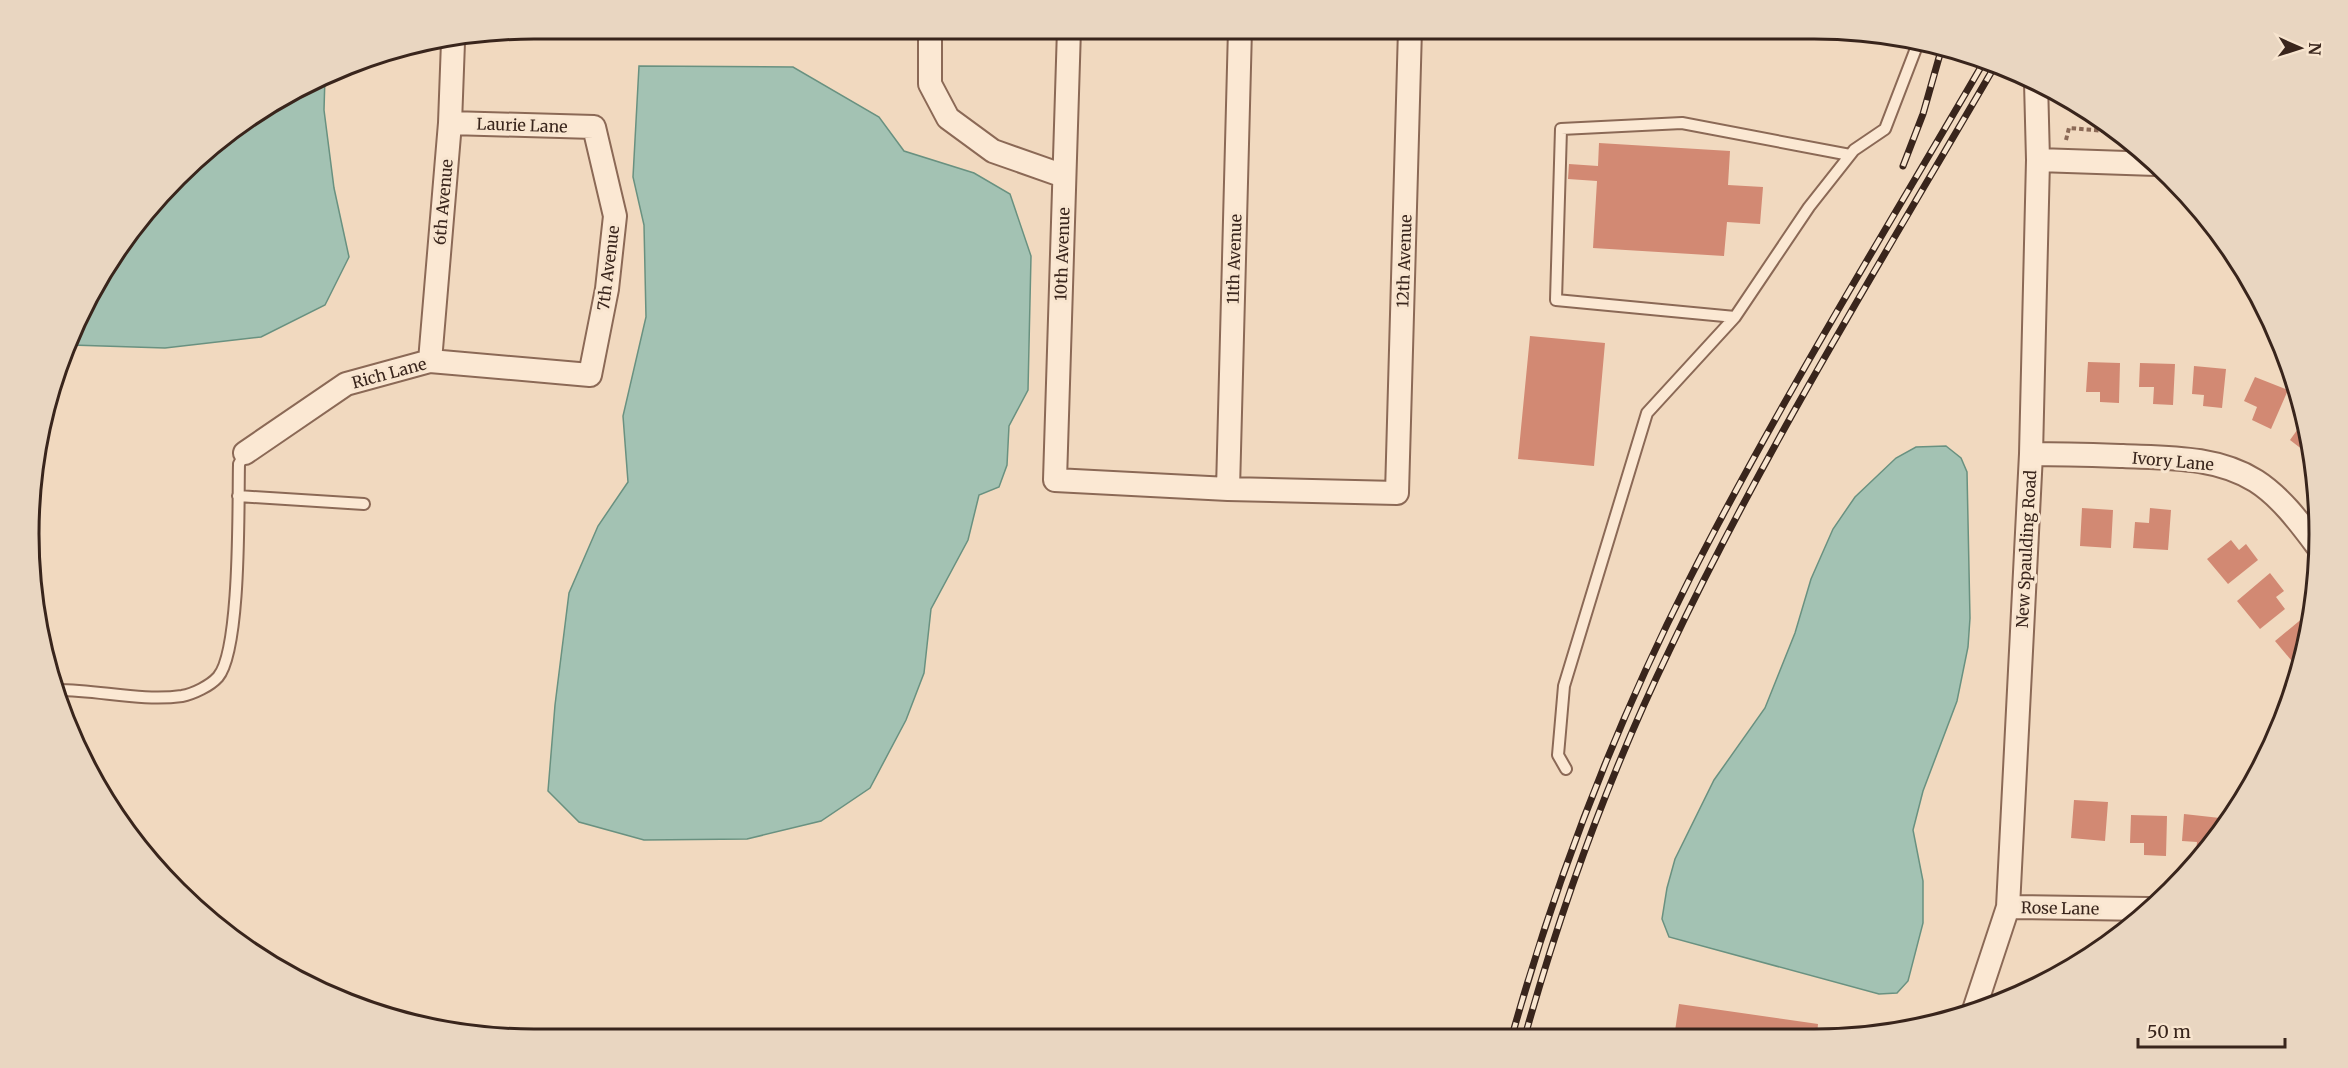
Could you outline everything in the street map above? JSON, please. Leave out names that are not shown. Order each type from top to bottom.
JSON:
[{"type":"street","points":[[930,39],[930,84],[948,118],[993,151],[1064,177]]},
{"type":"street","name":"10th Avenue","points":[[1070,39],[1055,480],[1228,489]]},
{"type":"street","name":"11th Avenue","points":[[1228,489],[1240,39]]},
{"type":"street","name":"12th Avenue","points":[[1228,489],[1397,493],[1410,39]]},
{"type":"street","name":"6th Avenue","points":[[430,361],[450,123],[453,46]]},
{"type":"street","name":"New Spaulding Road","points":[[1977,1001],[2008,907],[2031,454],[2038,160],[2036,92]]},
{"type":"street","name":"Laurie Lane","points":[[450,123],[594,127]]},
{"type":"street","name":"7th Avenue","points":[[590,375],[607,290],[615,216],[594,127]]},
{"type":"street","points":[[2038,160],[2142,164]]},
{"type":"street","name":"Rich Lane","points":[[245,453],[346,384],[430,361],[590,375]]},
{"type":"street","name":"Ivory Lane","points":[[2031,454],[2170,458],[2218,464],[2255,480],[2272,493],[2309,535]]},
{"type":"street","name":"Rose Lane","points":[[2008,907],[2137,909]]},
{"type":"lane","points":[[1566,769],[1558,755],[1564,686],[1647,413],[1735,317],[1809,207],[1854,150],[1885,129],[1915,50]]},
{"type":"lane","points":[[1735,317],[1556,300],[1561,129],[1682,123],[1850,156]]},
{"type":"lane","points":[[64,691],[165,697],[184,695],[203,688],[218,677],[225,662],[231,638],[238,546],[239,464],[245,453]]},
{"type":"lane","points":[[238,495],[364,504]]},
{"type":"path","points":[[2062,161],[2069,128],[2101,131]]},
{"type":"shaded area","points":[[639,66],[793,67],[879,117],[904,151],[974,173],[1010,194],[1031,256],[1028,390],[1009,426],[1007,465],[999,487],[979,495],[968,540],[931,609],[924,673],[906,720],[870,788],[821,821],[747,839],[644,840],[579,822],[548,791],[555,705],[569,593],[598,526],[628,482],[623,416],[646,317],[644,225],[633,177]]},
{"type":"shaded area","points":[[325,86],[324,110],[334,188],[349,257],[325,305],[261,337],[165,348],[77,345],[105,286],[122,259],[141,233],[184,184],[233,141],[259,122],[286,105]]},
{"type":"shaded area","points":[[1946,446],[1961,458],[1967,472],[1970,618],[1968,647],[1957,701],[1923,791],[1913,830],[1923,881],[1923,923],[1908,981],[1897,993],[1879,994],[1669,937],[1662,919],[1675,859],[1714,780],[1765,708],[1795,633],[1811,579],[1833,529],[1855,497],[1896,458],[1916,447]]},
{"type":"building","points":[[1599,143],[1730,151],[1728,185],[1763,187],[1760,224],[1727,222],[1724,256],[1593,248],[1597,181],[1568,179],[1569,164],[1598,166]]},
{"type":"building","points":[[1530,336],[1605,343],[1594,466],[1518,459]]},
{"type":"building","points":[[2088,362],[2120,363],[2119,403],[2100,402],[2100,392],[2086,392]]},
{"type":"building","points":[[2140,363],[2175,364],[2173,405],[2153,404],[2154,387],[2139,387]]},
{"type":"building","points":[[2194,366],[2226,369],[2222,408],[2203,406],[2204,395],[2192,394]]},
{"type":"building","points":[[2255,377],[2288,391],[2271,429],[2252,420],[2257,407],[2244,401]]},
{"type":"building","points":[[2297,430],[2301,449],[2290,440]]},
{"type":"building","points":[[2082,508],[2113,510],[2111,548],[2080,546]]},
{"type":"building","points":[[2150,508],[2171,510],[2168,550],[2133,548],[2135,522],[2149,523]]},
{"type":"building","points":[[2231,540],[2239,550],[2246,544],[2258,560],[2228,584],[2207,559]]},
{"type":"building","points":[[2270,573],[2284,591],[2276,597],[2285,609],[2260,629],[2237,601]]},
{"type":"building","points":[[2301,619],[2292,661],[2275,641]]},
{"type":"building","points":[[2074,800],[2108,802],[2105,841],[2071,838]]},
{"type":"building","points":[[2184,814],[2219,818],[2196,848],[2197,842],[2182,841]]},
{"type":"building","points":[[2131,815],[2167,816],[2166,856],[2144,855],[2144,843],[2130,843]]},
{"type":"building","points":[[1679,1004],[1818,1024],[1818,1029],[1675,1029]]},
{"type":"railway","points":[[1903,166],[1923,114],[1940,55]]},
{"type":"railway","points":[[1514,1029],[1568,861],[1613,746],[1663,633],[1724,512],[1760,447],[1980,68]]},
{"type":"railway","points":[[1527,1029],[1571,888],[1589,840],[1627,743],[1670,649],[1786,426],[1991,72]]}]
